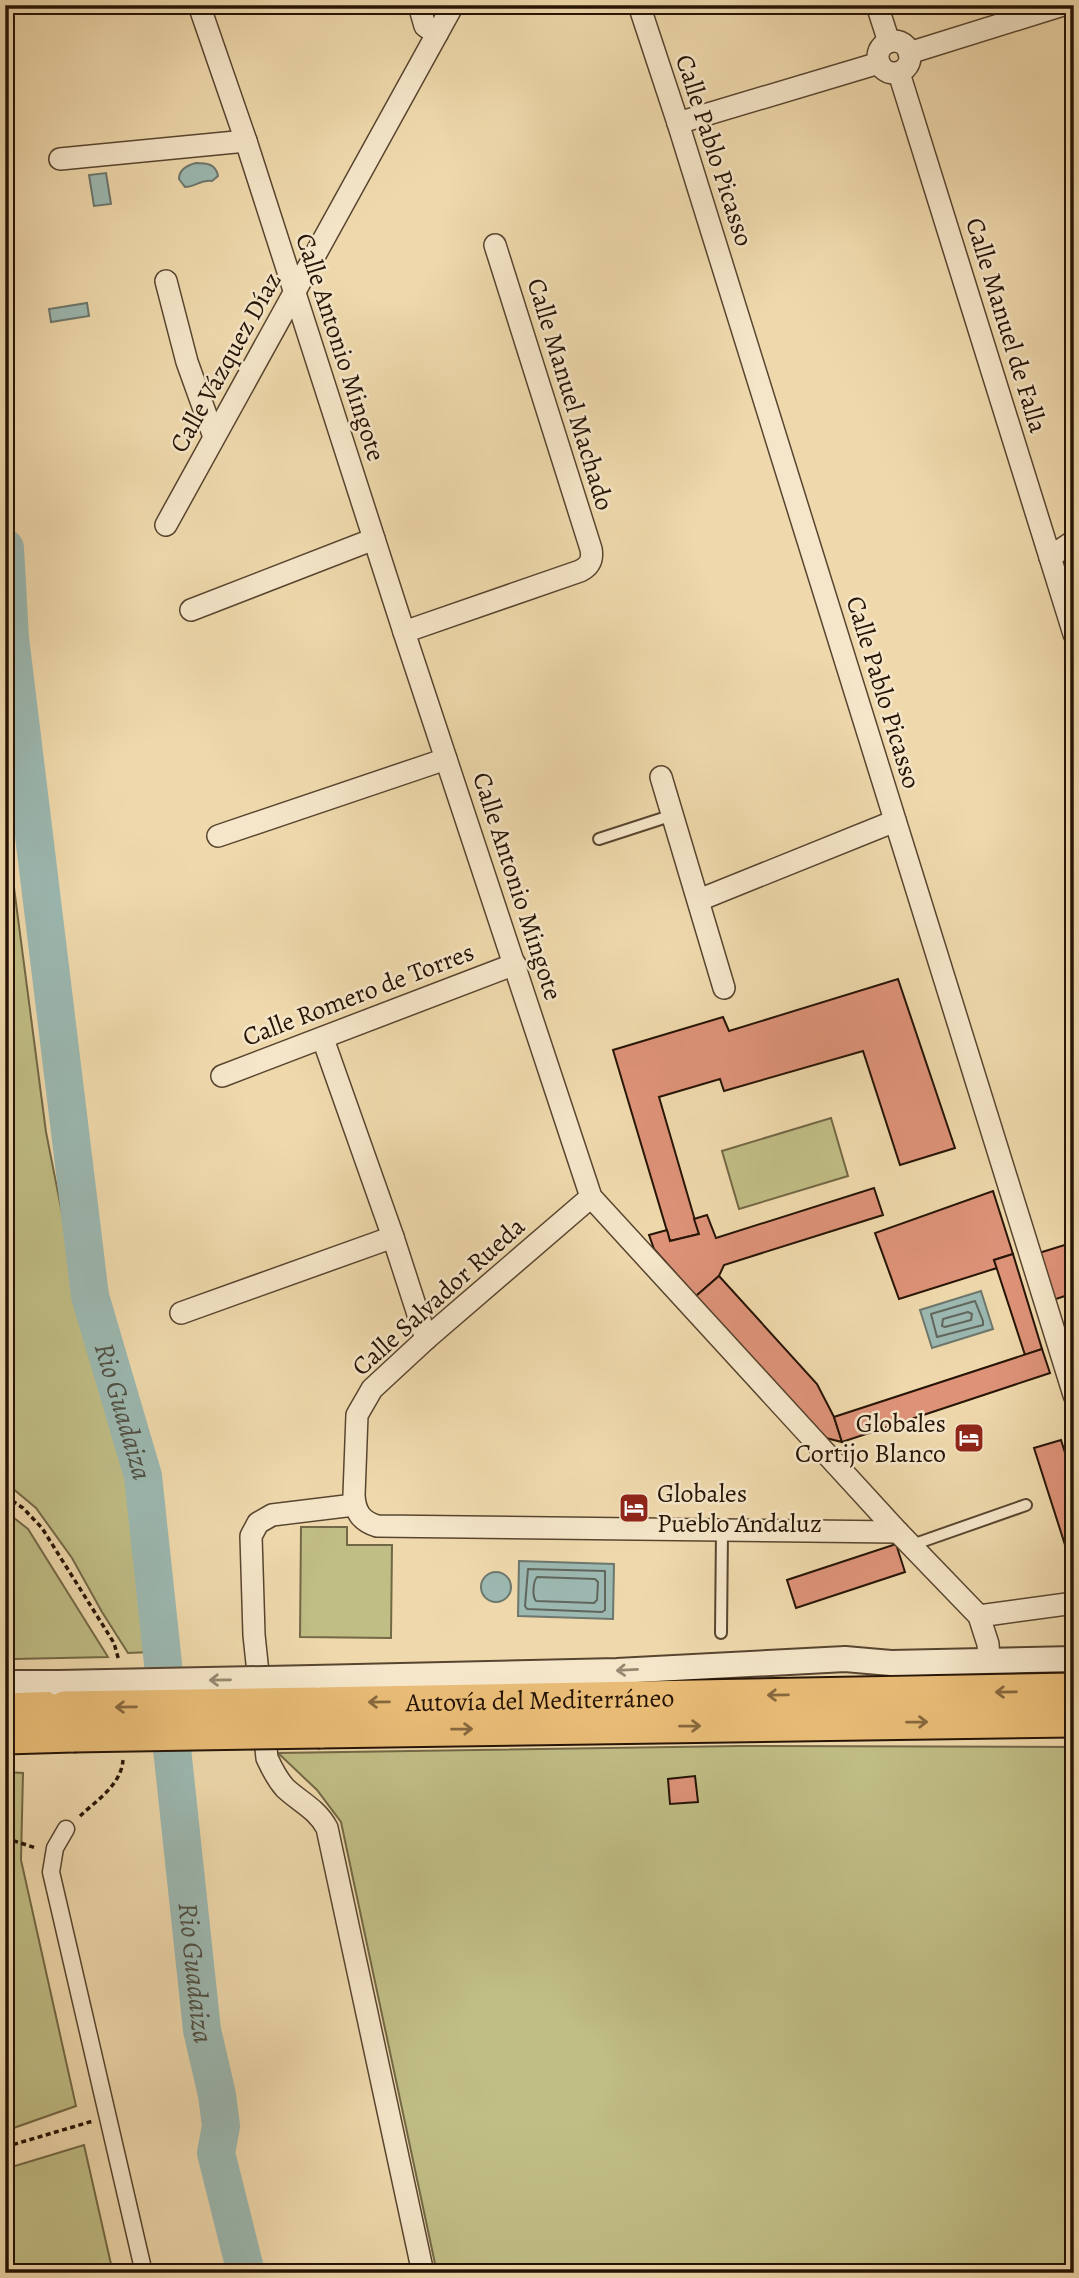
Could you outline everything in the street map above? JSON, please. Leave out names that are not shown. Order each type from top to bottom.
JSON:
[{"type":"highway","name":"Autovía del Mediterráneo","points":[[5,1710],[63,1718],[317,1704],[1074,1690]]},
{"type":"highway","name":"Autovía del Mediterráneo","points":[[317,1704],[1074,1720]]},
{"type":"highway","name":"Autovía del Mediterráneo","points":[[5,1737],[63,1718]]},
{"type":"street","name":"Calle Antonio Mingote","points":[[199,5],[247,141],[404,632],[591,1197],[979,1616],[988,1644],[989,1661]]},
{"type":"street","points":[[419,5],[425,26],[437,34]]},
{"type":"street","name":"Calle Vázquez Díaz","points":[[166,524],[453,5]]},
{"type":"street","name":"Calle Pablo Picasso","points":[[639,5],[1074,1395]]},
{"type":"street","points":[[877,5],[889,42]]},
{"type":"street","points":[[909,52],[1063,5]]},
{"type":"street","points":[[889,42],[901,43],[909,52],[908,65],[899,73],[887,72],[879,63],[880,51],[889,42]]},
{"type":"street","points":[[678,123],[879,63]]},
{"type":"street","name":"Calle Manuel de Falla","points":[[899,73],[1074,635]]},
{"type":"street","points":[[60,159],[247,141]]},
{"type":"street","name":"Calle Manuel Machado","points":[[404,632],[580,571],[589,565],[591,560],[591,549],[495,245]]},
{"type":"street","points":[[166,281],[187,362],[214,437]]},
{"type":"street","points":[[191,610],[374,539]]},
{"type":"street","points":[[1050,557],[1074,541]]},
{"type":"street","points":[[218,836],[446,759]]},
{"type":"street","points":[[661,777],[724,988]]},
{"type":"street","points":[[699,900],[895,821]]},
{"type":"street","name":"Calle Romero de Torres","points":[[222,1076],[515,964]]},
{"type":"street","points":[[323,1039],[426,1339]]},
{"type":"street","name":"Calle Salvador Rueda","points":[[354,1505],[356,1415],[372,1390],[426,1339],[591,1197]]},
{"type":"street","points":[[181,1313],[393,1237]]},
{"type":"street","points":[[423,2273],[327,1828],[321,1816],[285,1787],[274,1774],[267,1758],[254,1635],[251,1536],[258,1522],[272,1515],[354,1505],[361,1518],[377,1526],[722,1530],[905,1538]]},
{"type":"street","points":[[979,1616],[1074,1603]]},
{"type":"street","points":[[5,1683],[63,1718],[317,1704],[617,1671],[845,1660],[891,1663],[1074,1659]]},
{"type":"street","points":[[66,1829],[55,1848],[51,1872],[144,2273]]},
{"type":"lane","points":[[599,839],[673,815]]},
{"type":"lane","points":[[905,1538],[1026,1505]]},
{"type":"lane","points":[[721,1633],[722,1530]]},
{"type":"path","points":[[5,1838],[38,1849]]},
{"type":"path","points":[[5,2147],[108,2117]]},
{"type":"shaded area","points":[[5,819],[46,1132],[75,1279],[114,1398],[136,1503],[152,1652],[128,1653],[72,1558],[36,1508],[5,1482]]},
{"type":"shaded area","points":[[831,1118],[848,1176],[739,1209],[722,1151]]},
{"type":"shaded area","points":[[5,1514],[9,1514],[28,1529],[108,1657],[14,1659],[5,1599]]},
{"type":"shaded area","points":[[301,1527],[347,1527],[347,1545],[392,1545],[391,1638],[300,1637]]},
{"type":"shaded area","points":[[739,1746],[1074,1747],[1074,2273],[437,2273],[341,1822],[317,1790],[278,1753]]},
{"type":"shaded area","points":[[5,1772],[23,1773],[21,1860],[76,2106],[5,2131]]},
{"type":"shaded area","points":[[84,2145],[113,2273],[5,2273],[5,2169]]},
{"type":"water","points":[[196,163],[210,165],[218,176],[212,181],[185,187],[179,179],[182,170]]},
{"type":"water","points":[[106,173],[111,204],[94,206],[89,175]]},
{"type":"water","points":[[87,303],[89,316],[51,322],[49,309]]},
{"type":"water","points":[[981,1291],[993,1329],[932,1348],[920,1310]]},
{"type":"water","points":[[519,1561],[614,1564],[613,1619],[518,1616]]},
{"type":"water","points":[[496,1572],[502,1573],[510,1581],[510,1593],[502,1601],[496,1602],[490,1601],[482,1593],[481,1587],[482,1581],[490,1573]]},
{"type":"building","points":[[898,979],[955,1148],[900,1165],[863,1051],[724,1091],[720,1079],[659,1097],[699,1234],[670,1241],[613,1050],[723,1017],[729,1031]]},
{"type":"building","points":[[874,1188],[883,1215],[724,1265],[719,1276],[696,1296],[654,1249],[649,1235],[667,1230],[670,1241],[699,1234],[694,1219],[707,1215],[716,1238]]},
{"type":"building","points":[[993,1191],[1013,1254],[994,1260],[997,1268],[899,1299],[875,1233]]},
{"type":"building","points":[[1074,1242],[1074,1293],[1053,1300],[1039,1253]]},
{"type":"building","points":[[1013,1254],[1042,1349],[1025,1355],[994,1260]]},
{"type":"building","points":[[719,1276],[817,1384],[834,1417],[842,1442],[826,1438],[696,1296]]},
{"type":"building","points":[[1042,1349],[1050,1373],[842,1442],[834,1417]]},
{"type":"building","points":[[1061,1440],[1074,1481],[1074,1573],[1034,1448]]},
{"type":"building","points":[[896,1544],[905,1572],[796,1608],[787,1580]]},
{"type":"building","points":[[695,1776],[698,1802],[670,1804],[668,1779]]},
{"type":"waterway","name":"Rio Guadaiza","points":[[5,548],[10,638],[90,1296],[143,1476],[202,2030],[221,2126],[216,2153],[246,2273]]},
{"type":"place","name":"Globales Cortijo Blanco","points":[[969,1438]]},
{"type":"place","name":"Globales Pueblo Andaluz","points":[[634,1508]]}]
